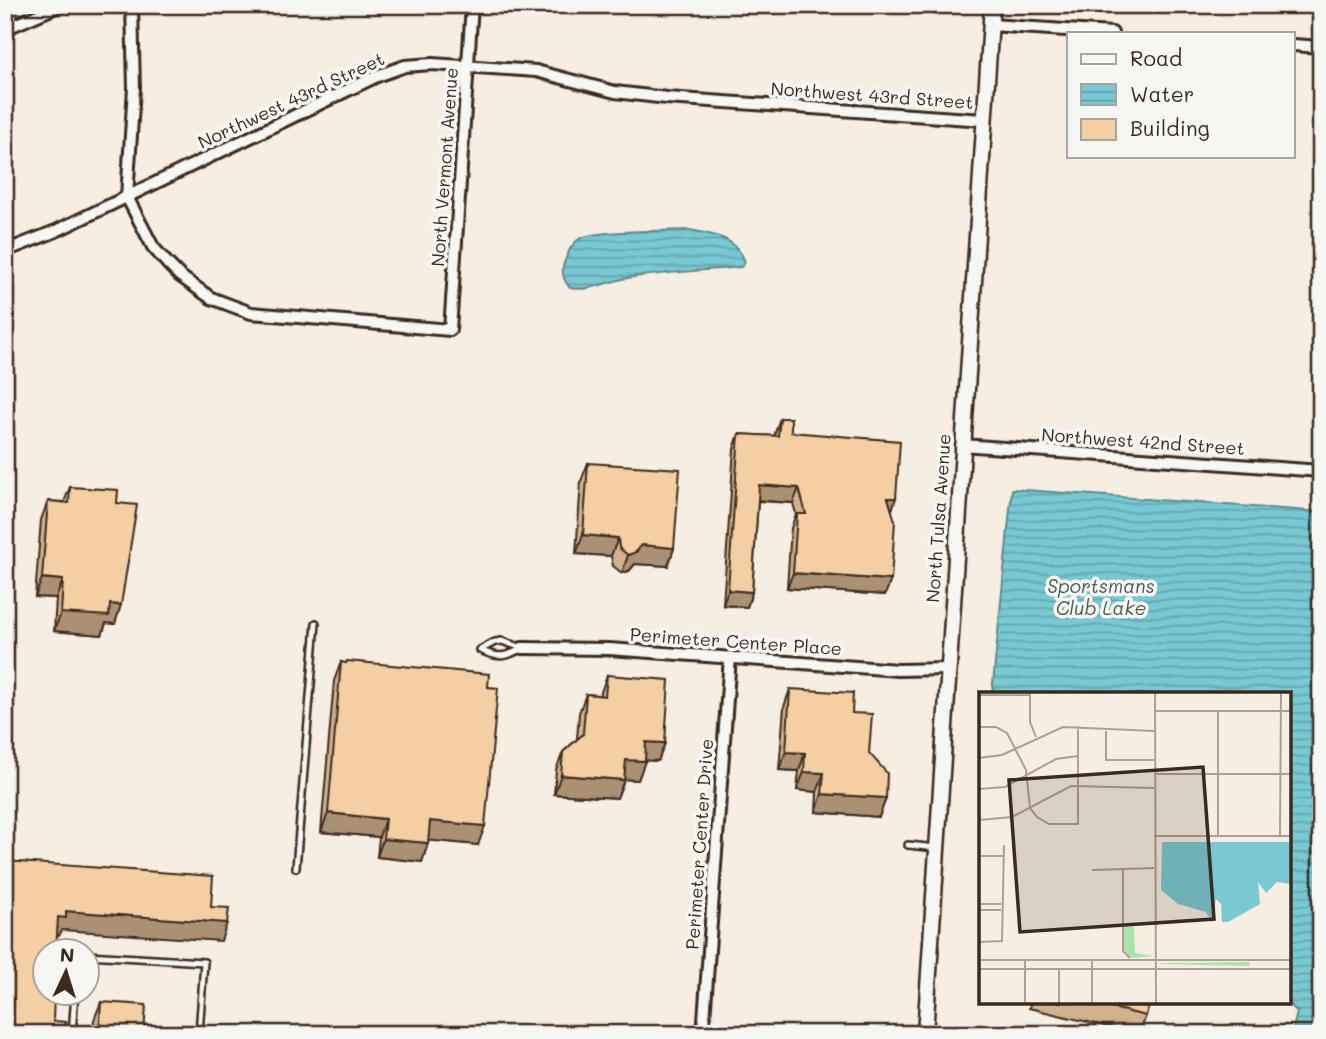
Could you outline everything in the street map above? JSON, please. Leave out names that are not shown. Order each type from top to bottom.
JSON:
[{"type":"street","points":[[5,29],[61,5]]},
{"type":"street","points":[[127,197],[134,88],[132,5]]},
{"type":"street","name":"North Vermont Avenue","points":[[127,197],[148,238],[168,264],[195,288],[232,307],[270,316],[450,330],[472,5]]},
{"type":"street","name":"North Tulsa Avenue","points":[[925,1034],[992,5]]},
{"type":"street","points":[[990,25],[1097,32]]},
{"type":"street","points":[[1294,45],[1321,47]]},
{"type":"street","name":"Northwest 43rd Street","points":[[5,250],[56,232],[392,70],[417,65],[536,71],[615,92],[667,98],[984,120]]},
{"type":"street","name":"Northwest 42nd Street","points":[[962,445],[1321,471]]},
{"type":"street","name":"Perimeter Center Place","points":[[522,648],[609,649],[898,670],[947,669]]},
{"type":"street","name":"Perimeter Center Drive","points":[[703,1034],[730,657]]},
{"type":"lane","points":[[296,868],[316,623]]},
{"type":"lane","points":[[502,641],[522,648],[503,657],[480,650],[502,641]]},
{"type":"lane","points":[[908,845],[937,848]]},
{"type":"lane","points":[[102,956],[204,962],[199,1034]]},
{"type":"lane","points":[[72,1034],[74,1007]]},
{"type":"water","points":[[690,230],[730,242],[745,262],[741,267],[620,279],[585,289],[570,288],[565,279],[564,263],[571,247],[579,239],[615,232]]},
{"type":"water","name":"Sportsmans Club Lake","points":[[1012,489],[1321,512],[1321,1034],[1297,1034],[1293,1030],[1297,1012],[1290,1004],[1291,692],[992,692]]},
{"type":"building","points":[[780,418],[791,418],[791,432],[900,441],[896,498],[888,498],[895,521],[891,580],[793,573],[797,514],[806,514],[799,488],[759,485],[752,592],[728,590],[739,434],[778,436]]},
{"type":"building","points":[[588,463],[680,469],[674,548],[642,545],[636,552],[628,555],[619,548],[618,538],[583,535]]},
{"type":"building","points":[[70,487],[118,490],[117,503],[137,505],[121,605],[110,604],[109,616],[61,613],[63,580],[42,578],[48,501],[69,503]]},
{"type":"building","points":[[341,662],[489,674],[488,687],[498,688],[485,826],[430,821],[428,843],[383,839],[385,819],[328,813]]},
{"type":"building","points":[[607,675],[669,680],[665,743],[646,742],[645,761],[626,760],[624,780],[561,775],[563,752],[583,734],[586,694],[605,696]]},
{"type":"building","points":[[790,689],[853,693],[852,713],[872,714],[869,753],[887,773],[886,798],[822,794],[824,773],[804,772],[805,753],[786,752]]},
{"type":"building","points":[[5,861],[213,876],[211,907],[229,908],[227,923],[66,911],[66,918],[58,917],[57,937],[32,937],[32,1007],[54,1007],[53,1021],[66,1022],[65,1034],[5,1034]]},
{"type":"building","points":[[102,1002],[146,1005],[144,1034],[99,1034]]},
{"type":"building","points":[[1096,1004],[1149,1004],[1146,1016]]}]
